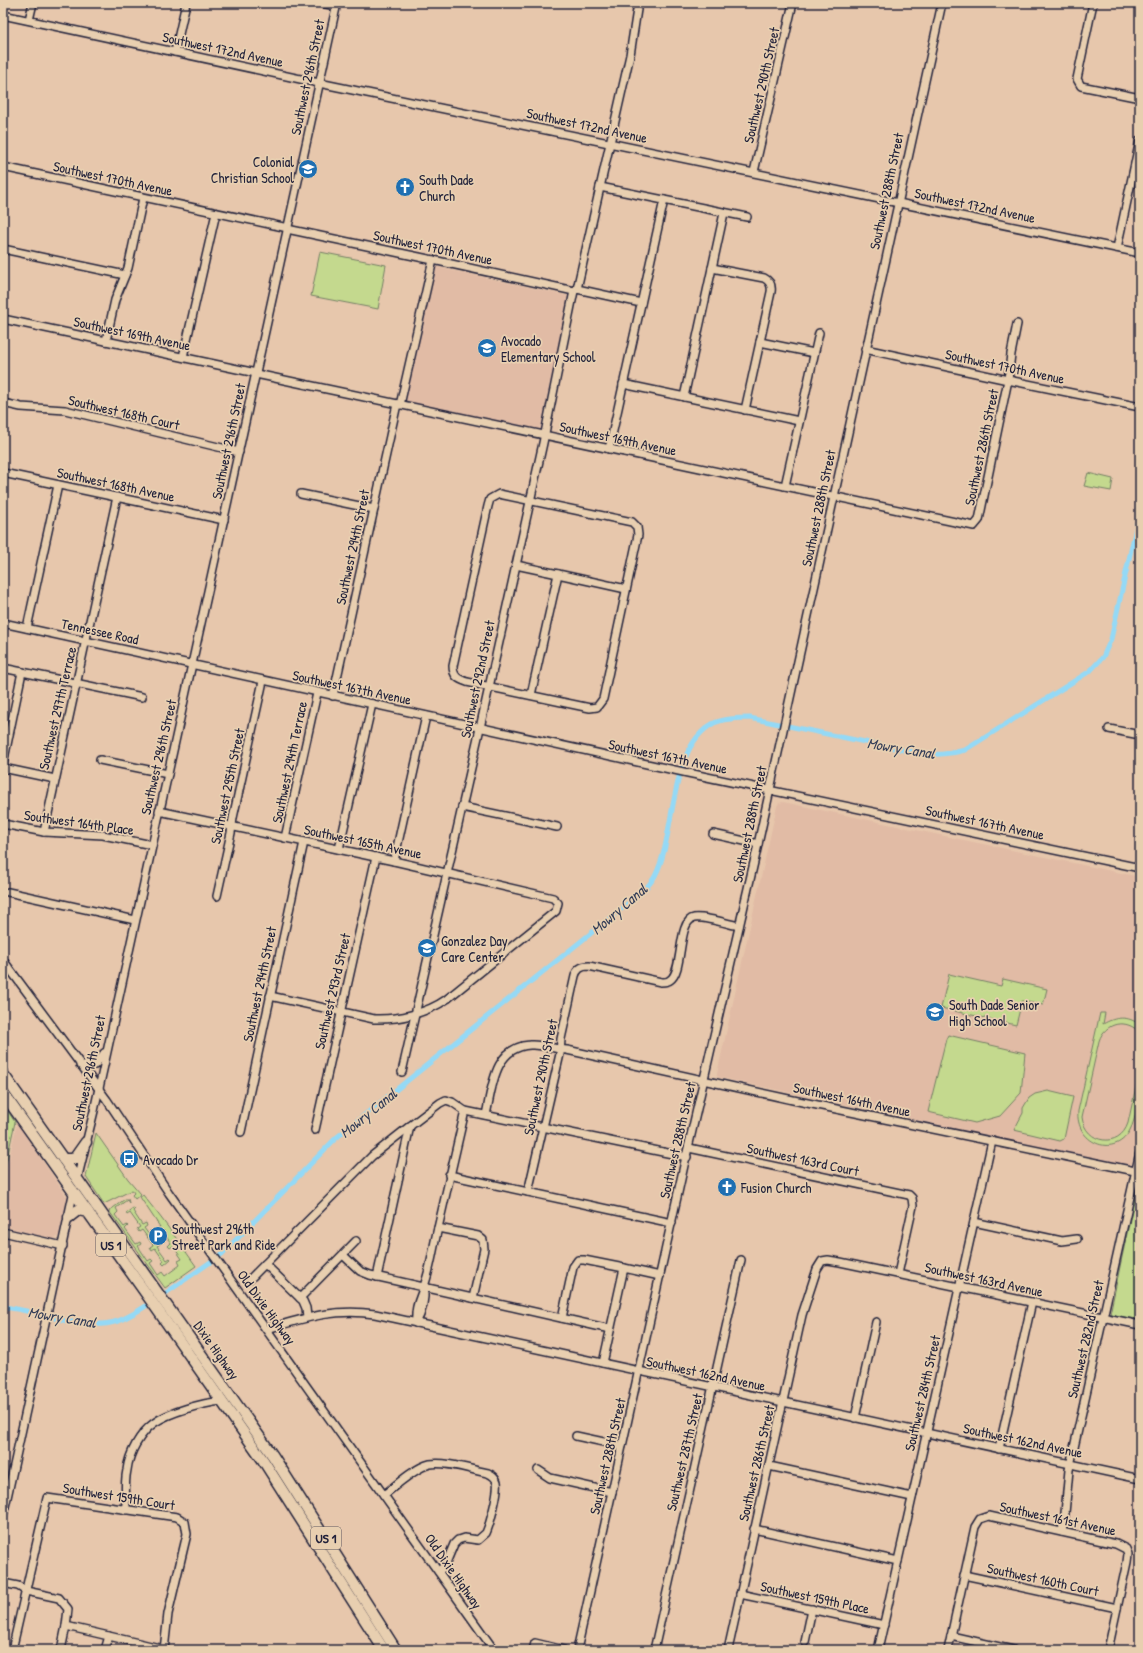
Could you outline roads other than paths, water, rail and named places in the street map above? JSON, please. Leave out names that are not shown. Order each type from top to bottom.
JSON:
[{"type":"highway","name":"Dixie Highway","points":[[3,1074],[232,1395],[273,1456],[396,1650]]},
{"type":"highway","points":[[3,1084],[7,1090],[21,1099]]},
{"type":"highway","name":"Dixie Highway","points":[[3,1093],[182,1344],[275,1479],[385,1649]]},
{"type":"highway","points":[[12,1106],[25,1116],[65,1171],[77,1178]]},
{"type":"highway","points":[[63,1159],[74,1159],[86,1142]]},
{"type":"highway","points":[[74,1193],[85,1198],[126,1255],[138,1263]]},
{"type":"highway","points":[[69,1217],[78,1210],[88,1212]]},
{"type":"highway","points":[[182,1344],[195,1353],[221,1390],[227,1395],[232,1395]]},
{"type":"highway","points":[[222,1402],[229,1403],[261,1448],[273,1456]]},
{"type":"highway","points":[[341,1582],[355,1596],[376,1628],[385,1632]]},
{"type":"street","points":[[29,20],[33,3]]},
{"type":"street","points":[[175,52],[186,3]]},
{"type":"street","points":[[321,3],[337,5]]},
{"type":"street","points":[[610,143],[630,55],[638,3]]},
{"type":"street","name":"Southwest 290th Street","points":[[754,172],[793,3]]},
{"type":"street","name":"Southwest 288th Street","points":[[577,1650],[688,1148],[758,844],[897,202],[942,3]]},
{"type":"street","points":[[1093,3],[1077,79],[1081,86],[1140,98]]},
{"type":"street","name":"Southwest 296th Street","points":[[3,1516],[337,5]]},
{"type":"street","name":"Southwest 172nd Avenue","points":[[3,15],[319,83],[1140,253]]},
{"type":"street","points":[[1117,248],[1140,140]]},
{"type":"street","name":"Southwest 292nd Street","points":[[402,1072],[448,874],[575,290],[610,143]]},
{"type":"street","name":"Southwest 170th Avenue","points":[[3,167],[433,260],[641,303]]},
{"type":"street","points":[[600,187],[747,217]]},
{"type":"street","points":[[106,341],[115,300],[128,268],[143,198]]},
{"type":"street","points":[[609,449],[664,200]]},
{"type":"street","points":[[183,357],[216,213]]},
{"type":"street","points":[[684,397],[724,213]]},
{"type":"street","points":[[3,249],[125,275]]},
{"type":"street","name":"Southwest 294th Street","points":[[333,696],[398,405],[433,260]]},
{"type":"street","points":[[712,268],[762,278],[770,283],[771,290],[745,410]]},
{"type":"street","name":"Southwest 169th Avenue","points":[[3,319],[398,405],[834,495],[974,526]]},
{"type":"street","name":"Southwest 286th Street","points":[[974,526],[979,520],[1008,380],[1017,324]]},
{"type":"street","points":[[785,486],[819,333]]},
{"type":"street","points":[[760,342],[814,353]]},
{"type":"street","name":"Southwest 170th Avenue","points":[[865,349],[1140,407]]},
{"type":"street","points":[[623,384],[799,421]]},
{"type":"street","name":"Southwest 168th Court","points":[[3,403],[21,407],[65,410],[239,452]]},
{"type":"street","name":"Southwest 168th Avenue","points":[[3,473],[146,502],[224,520]]},
{"type":"street","points":[[26,628],[58,485]]},
{"type":"street","points":[[301,494],[374,510]]},
{"type":"street","points":[[496,495],[530,500],[632,522],[638,530],[601,704],[597,707],[590,708],[461,680],[454,675],[453,671],[489,501],[496,495]]},
{"type":"street","name":"Southwest 297th Terrace","points":[[44,832],[117,497]]},
{"type":"street","points":[[516,565],[626,589]]},
{"type":"street","points":[[531,695],[558,574]]},
{"type":"street","name":"Tennessee Road","points":[[3,623],[192,665]]},
{"type":"street","name":"Southwest 167th Avenue","points":[[192,665],[769,791],[1140,868]]},
{"type":"street","points":[[3,668],[142,697]]},
{"type":"street","points":[[3,764],[22,672]]},
{"type":"street","name":"Southwest 295th Street","points":[[217,896],[263,681]]},
{"type":"street","name":"Southwest 294th Terrace","points":[[285,838],[317,693]]},
{"type":"street","points":[[339,850],[372,704]]},
{"type":"street","points":[[394,861],[426,716]]},
{"type":"street","points":[[1109,729],[1140,735]]},
{"type":"street","points":[[100,760],[168,774]]},
{"type":"street","points":[[3,768],[55,779]]},
{"type":"street","points":[[462,807],[557,827]]},
{"type":"street","name":"Southwest 165th Avenue","points":[[159,811],[394,861],[553,898],[558,903],[556,911],[447,999],[432,1008],[416,1012]]},
{"type":"street","name":"Southwest 164th Place","points":[[3,824],[44,832],[103,835],[152,845]]},
{"type":"street","points":[[713,834],[758,844]]},
{"type":"street","name":"Southwest 294th Street","points":[[242,1132],[304,842]]},
{"type":"street","name":"Southwest 293rd Street","points":[[315,1130],[376,858]]},
{"type":"street","points":[[8,892],[135,920]]},
{"type":"street","name":"Southwest 290th Street","points":[[528,1192],[575,976],[579,968],[589,966],[661,982],[670,980],[676,970],[686,925],[693,918],[739,926]]},
{"type":"street","name":"Old Dixie Highway","points":[[3,960],[111,1105],[169,1193],[494,1650]]},
{"type":"street","points":[[270,996],[379,1019],[416,1012]]},
{"type":"street","name":"Southwest 164th Avenue","points":[[486,1115],[496,1071],[506,1056],[517,1048],[528,1045],[560,1049],[1138,1172]]},
{"type":"street","points":[[80,1065],[95,1065],[106,1049]]},
{"type":"street","points":[[250,1279],[372,1156],[442,1101],[446,1100],[452,1102],[465,1111],[686,1157]]},
{"type":"street","points":[[94,1109],[104,1105],[111,1105]]},
{"type":"street","points":[[416,1323],[419,1296],[424,1287],[465,1111]]},
{"type":"street","points":[[377,1277],[410,1126]]},
{"type":"street","points":[[393,1140],[401,1142],[406,1147]]},
{"type":"street","name":"Southwest 284th Street","points":[[878,1650],[992,1141]]},
{"type":"street","name":"Southwest 163rd Court","points":[[688,1148],[902,1193],[912,1198],[913,1206],[898,1274]]},
{"type":"street","name":"Southwest 282nd Street","points":[[1062,1532],[1071,1464],[1103,1318],[1138,1172],[1140,1152]]},
{"type":"street","points":[[449,1175],[672,1223]]},
{"type":"street","points":[[974,1222],[1062,1241],[1077,1238]]},
{"type":"street","points":[[438,1228],[478,1236],[483,1240],[484,1249],[473,1298]]},
{"type":"street","points":[[3,1232],[63,1246]]},
{"type":"street","points":[[300,1298],[356,1241]]},
{"type":"street","points":[[343,1255],[360,1271],[377,1277],[610,1329]]},
{"type":"street","points":[[562,1318],[573,1267],[578,1260],[660,1276]]},
{"type":"street","name":"Southwest 287th Street","points":[[654,1650],[741,1260]]},
{"type":"street","name":"Southwest 163rd Avenue","points":[[822,1261],[833,1260],[1140,1325]]},
{"type":"street","name":"Southwest 286th Street","points":[[728,1650],[802,1315],[817,1269],[822,1261]]},
{"type":"street","points":[[265,1264],[300,1298],[305,1306],[307,1317]]},
{"type":"street","points":[[603,1363],[624,1268]]},
{"type":"street","points":[[999,1449],[1032,1302]]},
{"type":"street","name":"Southwest 162nd Avenue","points":[[266,1329],[307,1317],[333,1312],[375,1314],[712,1388],[1140,1479]]},
{"type":"street","points":[[855,1418],[876,1322]]},
{"type":"street","points":[[126,1510],[126,1470],[132,1450],[144,1434],[154,1423],[178,1412],[222,1402]]},
{"type":"street","points":[[576,1436],[622,1446]]},
{"type":"street","points":[[384,1495],[419,1469],[433,1464],[442,1464],[494,1476],[496,1480],[496,1493],[486,1534],[478,1540],[464,1538],[458,1540],[454,1544],[446,1563],[439,1572]]},
{"type":"street","points":[[769,1466],[912,1497]]},
{"type":"street","points":[[538,1470],[550,1478],[612,1492]]},
{"type":"street","name":"Southwest 159th Court","points":[[26,1591],[47,1498],[177,1517],[186,1522],[187,1534],[168,1614],[164,1649]]},
{"type":"street","name":"Southwest 161st Avenue","points":[[964,1575],[975,1527],[982,1517],[992,1517],[1062,1532],[1120,1545],[1126,1548],[1128,1554],[1127,1562],[1117,1608]]},
{"type":"street","points":[[754,1529],[898,1561]]},
{"type":"street","points":[[948,1650],[964,1575]]},
{"type":"street","name":"Southwest 160th Court","points":[[964,1575],[1117,1608]]},
{"type":"street","points":[[3,1582],[18,1586],[26,1591],[59,1598],[68,1609],[61,1650]]},
{"type":"street","points":[[12,1650],[26,1591]]},
{"type":"street","name":"Southwest 159th Place","points":[[740,1594],[884,1625]]},
{"type":"street","points":[[1108,1650],[1117,1608]]},
{"type":"street","points":[[805,1642],[812,1609]]},
{"type":"street","points":[[66,1626],[164,1649]]},
{"type":"street","points":[[105,1650],[108,1636]]},
{"type":"street","points":[[951,1636],[1014,1650]]},
{"type":"street","points":[[533,1650],[534,1643],[564,1650]]},
{"type":"waterway","name":"Mowry Canal","points":[[160,1297],[222,1254],[336,1138],[641,893],[651,883],[662,858],[680,771],[688,752],[699,735],[718,721],[750,718],[918,753],[942,754],[965,750],[1090,671],[1103,657],[1111,639],[1140,510]]},
{"type":"waterway","name":"Mowry Canal","points":[[3,1307],[75,1323],[104,1324],[118,1321],[127,1317],[141,1310],[153,1301]]},
{"type":"place","name":"Colonial Christian School","points":[[308,169]]},
{"type":"place","name":"South Dade Church","points":[[405,187]]},
{"type":"place","name":"Avocado Elementary School","points":[[487,348]]},
{"type":"place","name":"Gonzalez Day Care Center","points":[[427,948]]},
{"type":"place","name":"South Dade Senior High School","points":[[935,1012]]},
{"type":"place","name":"Avocado Dr","points":[[129,1159]]},
{"type":"place","name":"Fusion Church","points":[[727,1187]]},
{"type":"place","name":"Southwest 296th Street Park and Ride","points":[[158,1236]]}]
